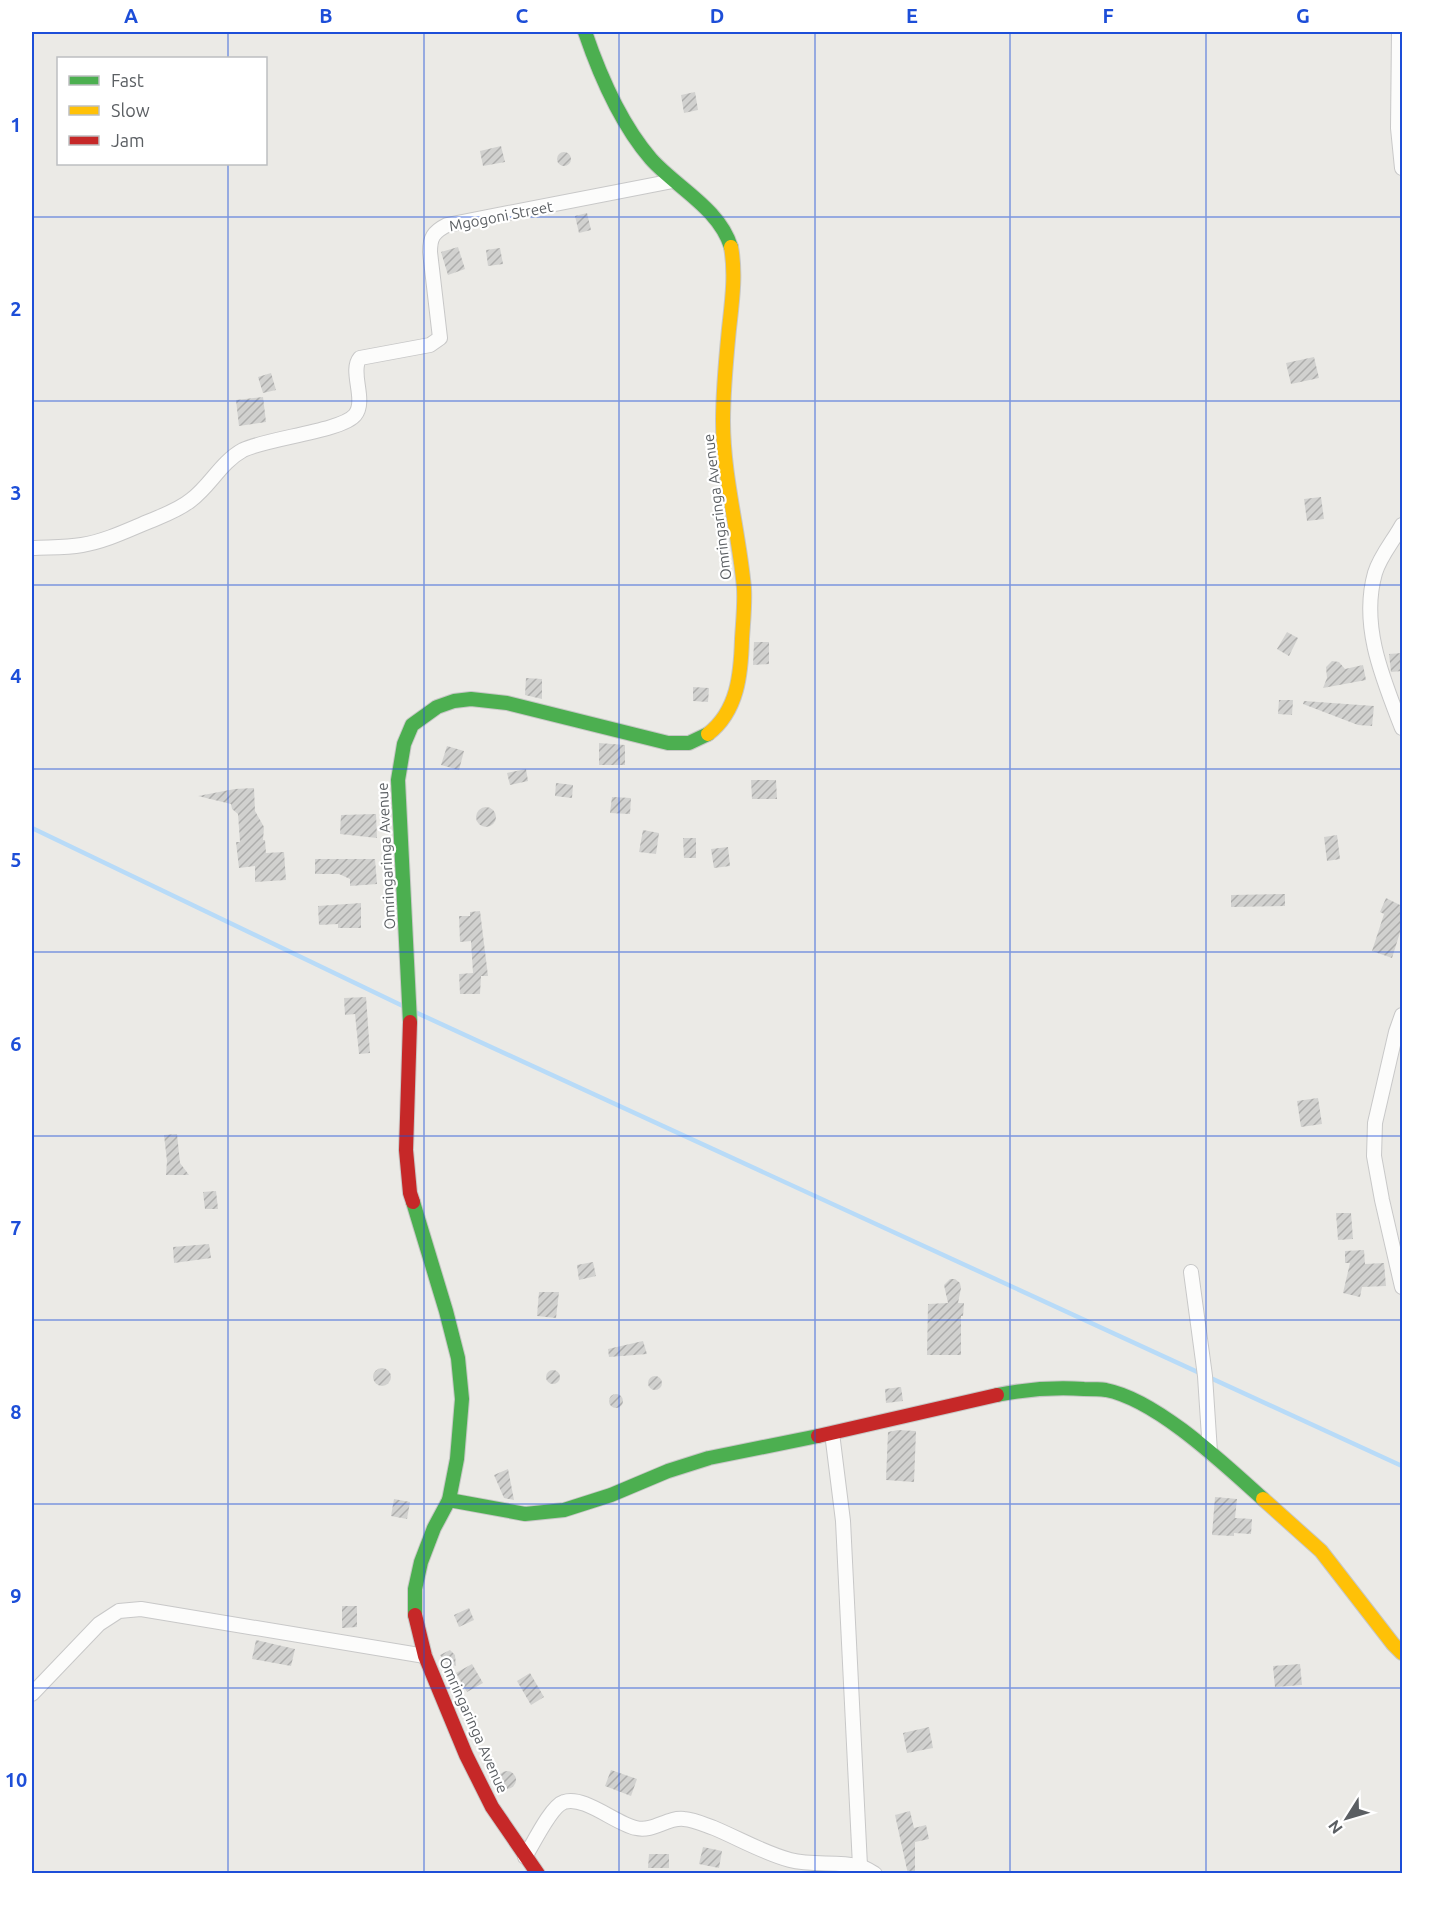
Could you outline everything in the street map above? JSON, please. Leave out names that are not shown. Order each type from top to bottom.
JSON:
[{"type":"street","name":"Omringaringa Avenue","points":[[538,1874],[492,1808],[466,1755],[425,1656],[414,1611],[415,1589],[421,1562],[434,1528],[449,1500],[457,1459],[462,1400],[458,1358],[410,1193],[406,1150],[410,1021],[398,780],[402,746],[412,725],[427,713],[442,703],[471,698],[504,701],[651,740],[681,744],[694,742],[717,727],[726,716],[737,688],[744,591],[725,453],[723,403],[733,282],[733,254],[727,236],[716,221],[650,157],[628,126],[607,86],[585,32]]},
{"type":"street","points":[[1399,32],[1398,128],[1402,168]]},
{"type":"street","name":"Mgogoni Street","points":[[32,548],[81,545],[111,537],[178,509],[192,500],[231,459],[244,450],[272,440],[346,422],[354,417],[358,411],[356,367],[360,358],[366,355],[430,345],[440,338],[430,252],[430,239],[436,231],[447,225],[673,181]]},
{"type":"street","points":[[1402,525],[1376,570],[1371,591],[1370,615],[1373,643],[1402,728]]},
{"type":"street","points":[[1402,1015],[1391,1052],[1376,1123],[1374,1156],[1402,1287]]},
{"type":"street","points":[[1191,1272],[1205,1376],[1210,1452]]},
{"type":"street","points":[[449,1500],[525,1514],[564,1510],[611,1495],[668,1471],[756,1447],[831,1433],[1025,1389],[1059,1386],[1107,1390],[1137,1401],[1165,1418],[1210,1452],[1321,1551],[1402,1653]]},
{"type":"street","points":[[831,1433],[843,1521],[860,1866]]},
{"type":"street","points":[[32,1694],[99,1624],[118,1611],[141,1609],[425,1656]]},
{"type":"street","points":[[525,1857],[556,1807],[565,1801],[576,1801],[622,1824],[638,1829],[649,1829],[676,1819],[685,1819],[791,1860],[860,1866],[875,1874]]},
{"type":"building","points":[[695,92],[698,110],[684,113],[681,95]]},
{"type":"building","points":[[501,146],[505,162],[483,166],[480,151]]},
{"type":"building","points":[[561,152],[567,152],[571,159],[567,166],[561,166],[557,162],[557,156]]},
{"type":"building","points":[[587,213],[591,230],[579,233],[575,216]]},
{"type":"building","points":[[458,247],[465,269],[448,275],[441,252]]},
{"type":"building","points":[[500,248],[503,264],[488,266],[486,250]]},
{"type":"building","points":[[1314,357],[1319,378],[1291,384],[1286,363]]},
{"type":"building","points":[[271,373],[276,390],[263,393],[258,377]]},
{"type":"building","points":[[263,397],[266,422],[239,426],[236,400]]},
{"type":"building","points":[[1321,497],[1324,519],[1307,521],[1304,499]]},
{"type":"building","points":[[1287,632],[1298,638],[1289,656],[1277,649]]},
{"type":"building","points":[[754,642],[769,642],[769,664],[753,665]]},
{"type":"building","points":[[1402,653],[1402,671],[1391,672],[1389,654]]},
{"type":"building","points":[[1332,661],[1339,662],[1345,669],[1363,665],[1366,680],[1323,688],[1327,678],[1326,667]]},
{"type":"building","points":[[526,678],[542,679],[542,699],[525,695]]},
{"type":"building","points":[[693,687],[709,688],[708,702],[693,701]]},
{"type":"building","points":[[1279,700],[1293,700],[1292,715],[1278,714]]},
{"type":"building","points":[[1304,701],[1374,706],[1372,726],[1358,725],[1303,704]]},
{"type":"building","points":[[599,743],[625,745],[625,765],[599,765]]},
{"type":"building","points":[[447,746],[464,751],[459,770],[441,765]]},
{"type":"building","points":[[526,769],[528,781],[510,785],[507,773]]},
{"type":"building","points":[[751,780],[776,780],[777,799],[752,799]]},
{"type":"building","points":[[556,783],[573,785],[572,798],[555,796]]},
{"type":"building","points":[[254,788],[255,811],[264,827],[263,840],[265,840],[266,853],[284,852],[286,880],[255,882],[255,866],[239,868],[236,842],[240,842],[238,814],[232,809],[231,804],[198,796]]},
{"type":"building","points":[[612,797],[631,798],[630,814],[610,813]]},
{"type":"building","points":[[486,807],[493,810],[496,817],[493,824],[486,827],[479,824],[476,817],[479,810]]},
{"type":"building","points":[[376,814],[377,838],[340,834],[341,815]]},
{"type":"building","points":[[643,830],[659,833],[656,854],[639,852]]},
{"type":"building","points":[[1337,835],[1340,859],[1327,861],[1324,837]]},
{"type":"building","points":[[683,838],[696,838],[696,858],[684,858]]},
{"type":"building","points":[[728,847],[730,866],[714,868],[711,849]]},
{"type":"building","points":[[315,859],[375,859],[377,884],[350,886],[350,879],[339,874],[315,874]]},
{"type":"building","points":[[1285,894],[1285,906],[1231,907],[1231,895]]},
{"type":"building","points":[[1386,898],[1402,906],[1402,926],[1392,958],[1372,951],[1384,914],[1380,912]]},
{"type":"building","points":[[361,903],[361,928],[338,928],[338,924],[319,925],[318,906]]},
{"type":"building","points":[[480,911],[488,976],[481,976],[480,994],[460,994],[459,974],[473,973],[471,941],[460,942],[459,916],[470,916],[470,912]]},
{"type":"building","points":[[366,997],[370,1053],[359,1054],[355,1014],[345,1015],[344,998]]},
{"type":"building","points":[[1318,1098],[1322,1124],[1301,1127],[1297,1101]]},
{"type":"building","points":[[177,1134],[180,1163],[189,1175],[166,1175],[164,1135]]},
{"type":"building","points":[[216,1191],[218,1209],[205,1209],[203,1192]]},
{"type":"building","points":[[1336,1213],[1351,1213],[1353,1239],[1338,1240]]},
{"type":"building","points":[[209,1244],[211,1258],[174,1263],[173,1247]]},
{"type":"building","points":[[1364,1250],[1365,1264],[1384,1263],[1386,1286],[1362,1287],[1360,1297],[1343,1293],[1350,1263],[1345,1263],[1345,1251]]},
{"type":"building","points":[[593,1262],[596,1276],[579,1280],[577,1265]]},
{"type":"building","points":[[950,1279],[955,1279],[960,1283],[958,1303],[964,1303],[963,1316],[961,1316],[961,1355],[927,1355],[928,1304],[948,1303],[944,1285]]},
{"type":"building","points":[[539,1292],[559,1292],[556,1318],[537,1316]]},
{"type":"building","points":[[643,1341],[647,1354],[609,1357],[608,1349]]},
{"type":"building","points":[[382,1368],[388,1371],[391,1377],[388,1383],[382,1386],[376,1383],[373,1377],[376,1371]]},
{"type":"building","points":[[553,1370],[558,1372],[560,1377],[558,1382],[553,1384],[548,1382],[546,1377],[548,1372]]},
{"type":"building","points":[[655,1376],[660,1378],[662,1383],[660,1388],[655,1390],[650,1388],[648,1383],[650,1378]]},
{"type":"building","points":[[901,1387],[903,1401],[886,1403],[885,1389]]},
{"type":"building","points":[[613,1394],[619,1394],[623,1401],[619,1408],[613,1408],[609,1404],[609,1398]]},
{"type":"building","points":[[916,1431],[914,1482],[886,1480],[888,1432]]},
{"type":"building","points":[[508,1469],[514,1500],[504,1498],[494,1475]]},
{"type":"building","points":[[1215,1497],[1237,1499],[1235,1518],[1252,1519],[1251,1534],[1212,1535]]},
{"type":"building","points":[[394,1499],[410,1502],[407,1519],[391,1516]]},
{"type":"building","points":[[342,1606],[357,1606],[357,1627],[342,1628]]},
{"type":"building","points":[[469,1608],[474,1620],[459,1627],[454,1615]]},
{"type":"building","points":[[256,1640],[295,1649],[291,1666],[252,1659]]},
{"type":"building","points":[[450,1650],[455,1655],[456,1666],[446,1663],[440,1655]]},
{"type":"building","points":[[472,1664],[483,1683],[467,1692],[456,1673]]},
{"type":"building","points":[[1300,1664],[1302,1685],[1275,1687],[1273,1666]]},
{"type":"building","points":[[530,1673],[544,1697],[531,1705],[517,1681]]},
{"type":"building","points":[[929,1727],[933,1748],[907,1753],[903,1733]]},
{"type":"building","points":[[611,1770],[637,1779],[631,1796],[605,1786]]},
{"type":"building","points":[[507,1771],[513,1774],[516,1780],[513,1786],[507,1789],[501,1786],[498,1780],[501,1774]]},
{"type":"building","points":[[910,1811],[914,1828],[926,1825],[929,1839],[915,1842],[915,1874],[908,1874],[895,1815]]},
{"type":"building","points":[[703,1847],[722,1851],[719,1868],[699,1864]]},
{"type":"building","points":[[649,1854],[669,1854],[669,1868],[648,1868]]},
{"type":"waterway","points":[[32,828],[405,1007]]},
{"type":"waterway","points":[[415,1012],[1402,1466]]},
{"type":"traffic: fast","points":[[585,32],[604,82],[620,115],[640,145],[661,170],[696,199],[717,221],[731,247]]},
{"type":"traffic: fast","points":[[410,1022],[398,780],[404,744],[412,725],[437,707],[454,701],[471,699],[507,703],[668,743],[689,743],[708,734]]},
{"type":"traffic: fast","points":[[413,1202],[458,1358],[462,1399],[457,1459],[449,1500],[434,1528],[421,1562],[415,1589],[415,1615]]},
{"type":"traffic: fast","points":[[997,1395],[1062,1388],[1103,1390],[1126,1396],[1147,1406],[1189,1435],[1263,1499]]},
{"type":"traffic: fast","points":[[449,1500],[525,1514],[564,1510],[709,1458],[818,1436]]},
{"type":"traffic: slow","points":[[708,734],[726,714],[736,691],[744,607],[742,567],[728,484],[723,421],[733,288],[731,247]]},
{"type":"traffic: slow","points":[[1263,1499],[1321,1551],[1402,1653]]},
{"type":"traffic: jam","points":[[410,1022],[406,1150],[413,1202]]},
{"type":"traffic: jam","points":[[818,1436],[997,1395]]},
{"type":"traffic: jam","points":[[415,1615],[425,1656],[466,1755],[492,1807],[538,1874]]}]
